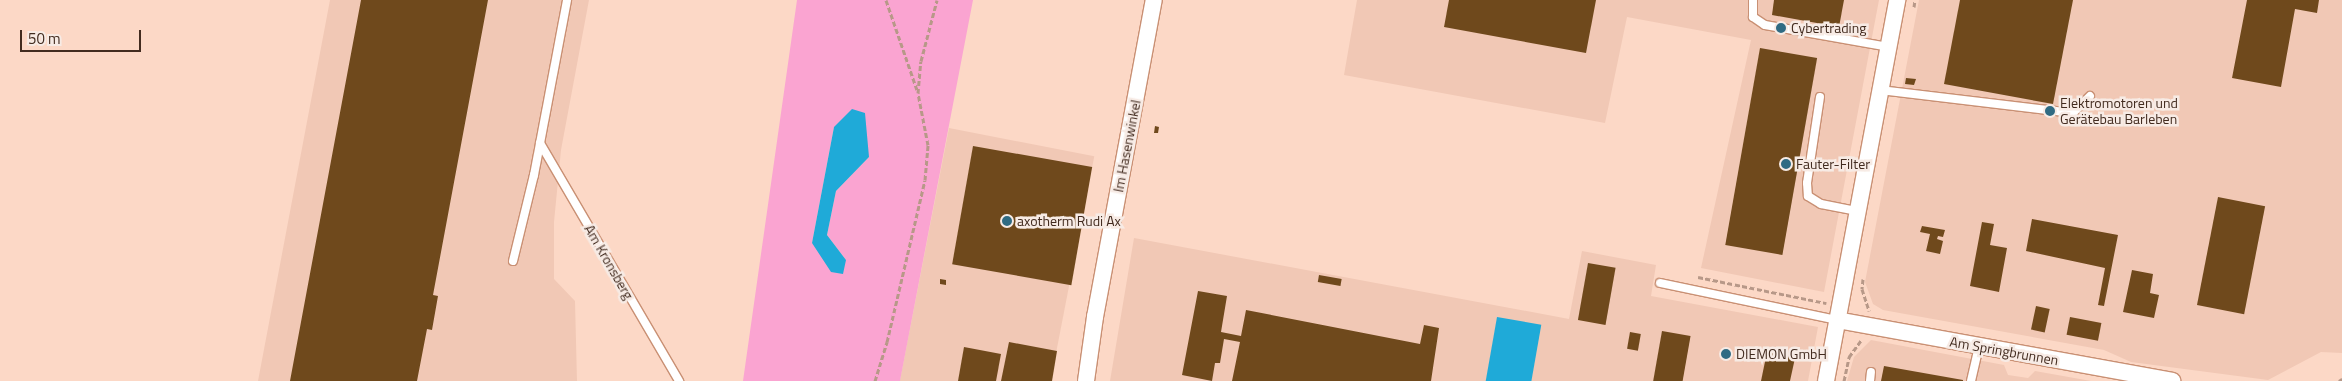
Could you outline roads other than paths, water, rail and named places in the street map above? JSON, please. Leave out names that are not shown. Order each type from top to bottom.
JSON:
[{"type":"street","name":"Im Hasenwinkel","points":[[1086,381],[1098,298],[1154,0]]},
{"type":"street","points":[[1826,381],[1897,0]]},
{"type":"street","name":"Am Springbrunnen","points":[[1837,320],[2172,381]]},
{"type":"lane","points":[[513,262],[540,143],[567,0]]},
{"type":"lane","points":[[1753,0],[1753,17],[1764,25],[1888,47]]},
{"type":"lane","points":[[1880,90],[2073,113],[2090,96]]},
{"type":"lane","points":[[1820,97],[1807,183],[1808,196],[1821,204],[1857,211]]},
{"type":"lane","name":"Am Kronsberg","points":[[540,143],[679,381]]},
{"type":"lane","points":[[1660,283],[1837,320]]},
{"type":"lane","points":[[1971,381],[1978,346]]},
{"type":"lane","points":[[1870,381],[1871,372]]},
{"type":"water","points":[[852,109],[865,113],[869,157],[836,191],[827,235],[846,260],[843,274],[831,272],[812,243],[834,127]]},
{"type":"water","points":[[1497,317],[1541,325],[1531,381],[1486,381]]},
{"type":"place","name":"Cybertrading","points":[[1781,28]]},
{"type":"place","name":"Elektromotoren und Gerätebau Barleben","points":[[2050,111]]},
{"type":"place","name":"Fauter-Filter","points":[[1786,164]]},
{"type":"place","name":"axotherm Rudi Ax","points":[[1007,221]]},
{"type":"place","name":"DIEMON GmbH","points":[[1726,354]]}]
